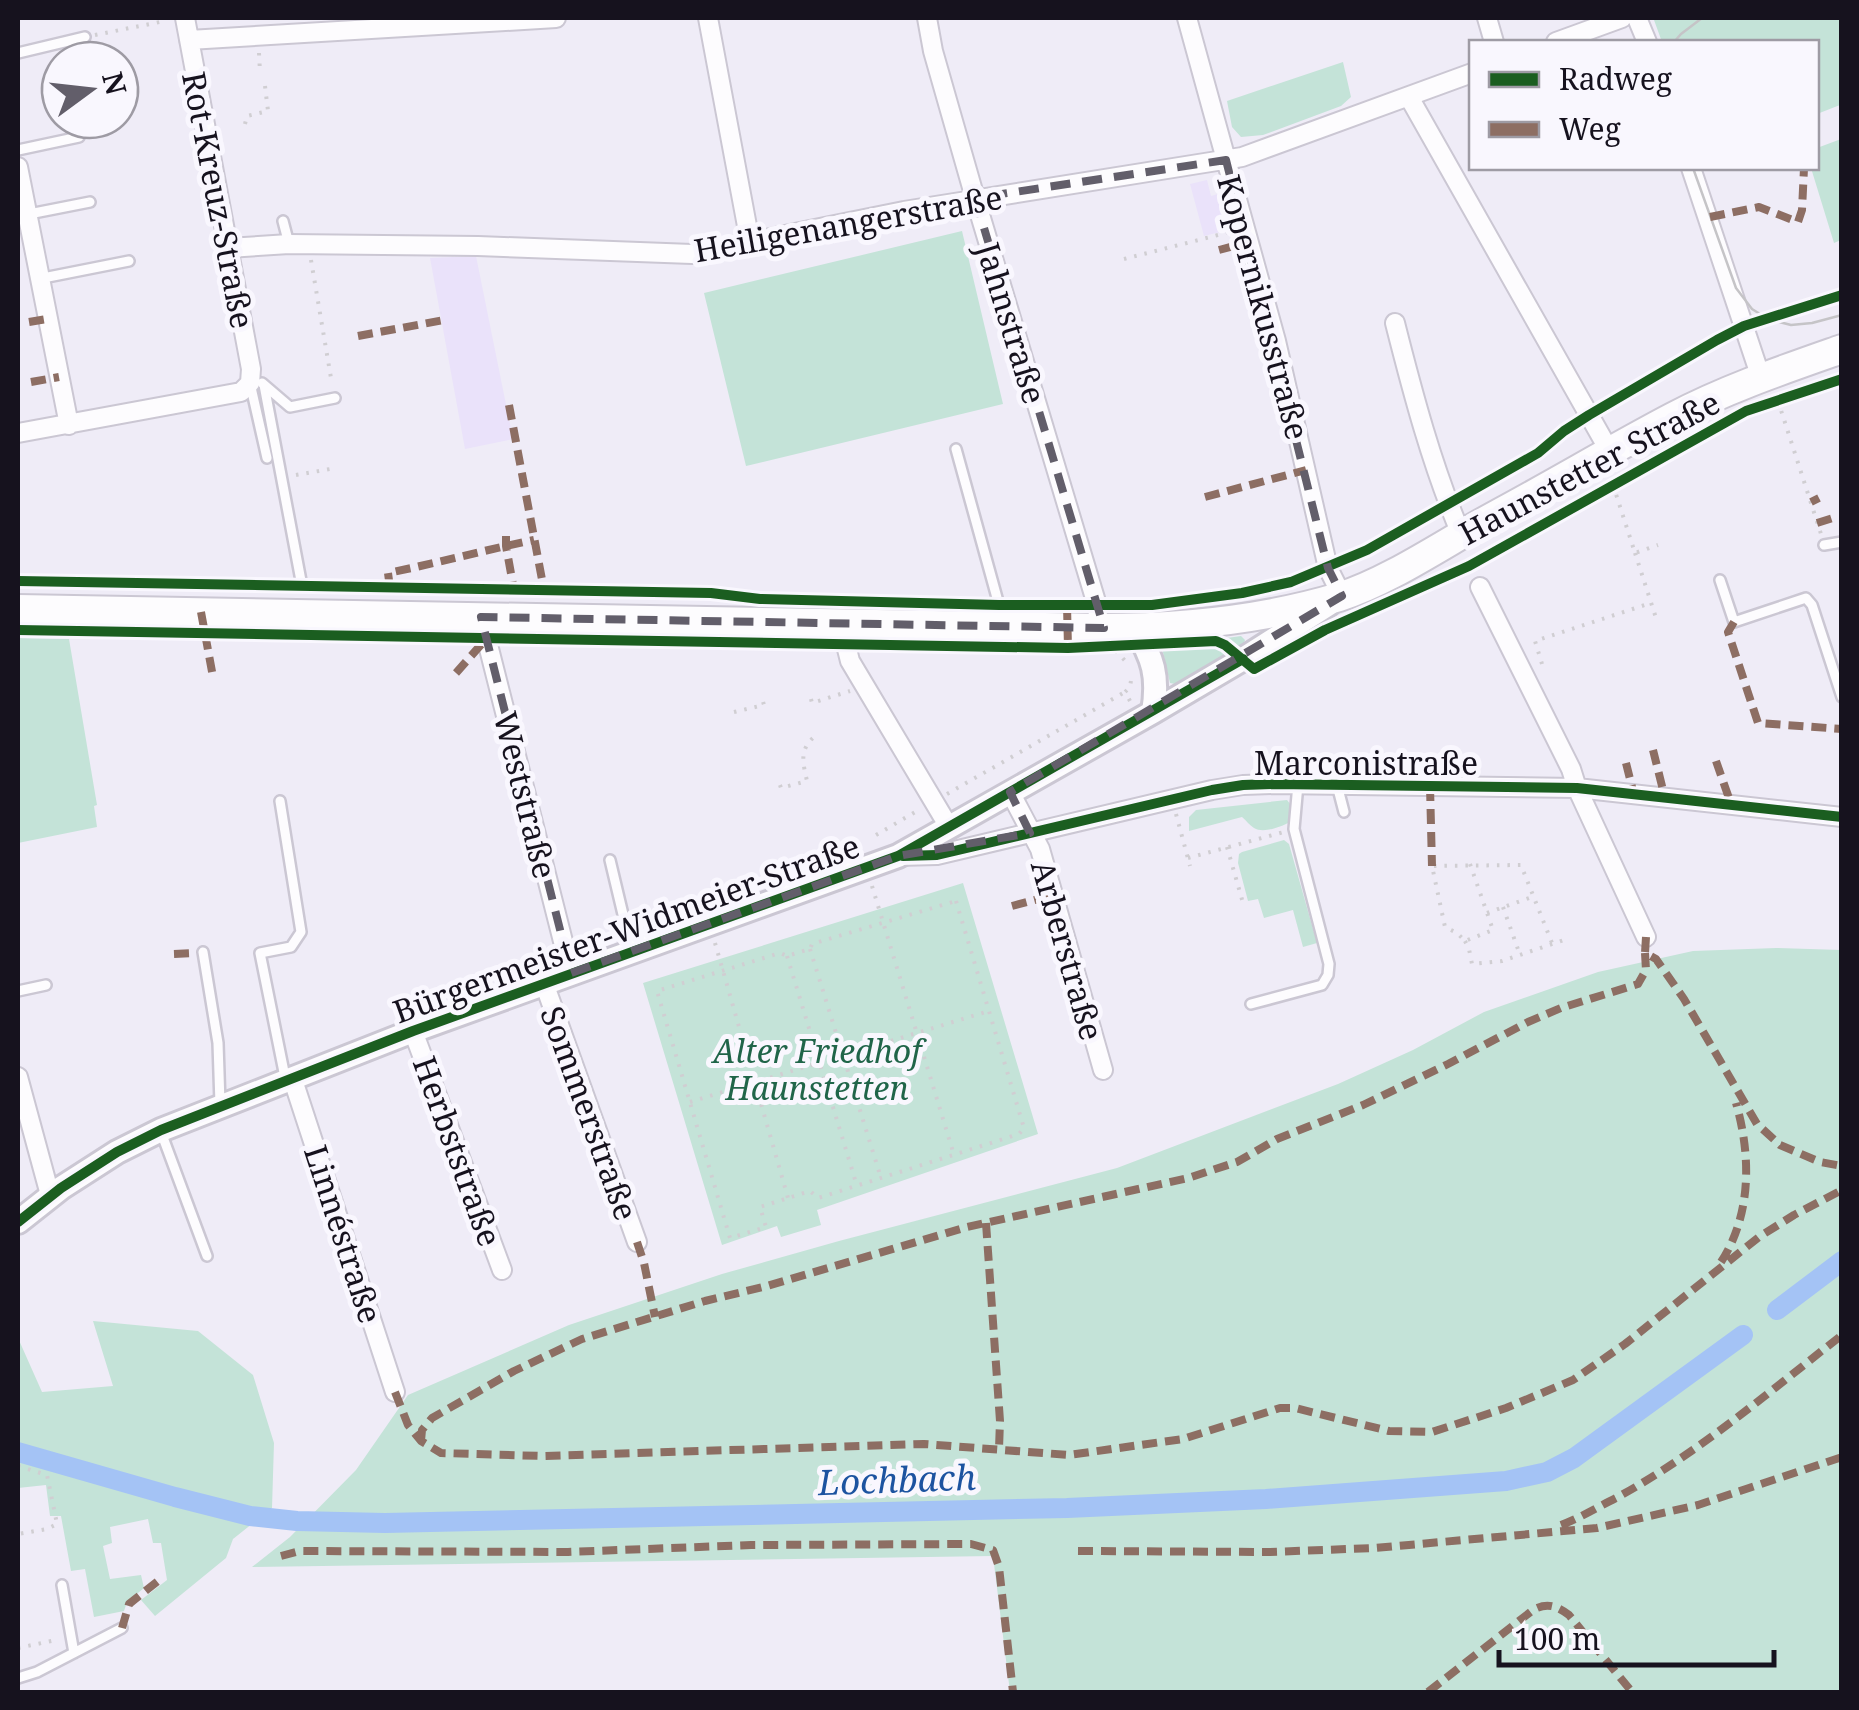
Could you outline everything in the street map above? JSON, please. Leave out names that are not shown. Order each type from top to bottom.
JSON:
[{"type":"main road","name":"Haunstetter Straße","points":[[18,609],[1002,625],[1101,642],[1342,596],[1421,558],[1676,416],[1769,389],[1842,349]]},
{"type":"street","name":"Rot-Kreuz-Straße","points":[[185,18],[255,380]]},
{"type":"street","points":[[190,40],[556,18]]},
{"type":"street","points":[[708,18],[750,242]]},
{"type":"street","name":"Jahnstraße","points":[[927,18],[975,198],[1097,605],[1101,642]]},
{"type":"street","name":"Kopernikusstraße","points":[[1187,18],[1288,392],[1328,568],[1342,596]]},
{"type":"street","points":[[1562,40],[1622,18]]},
{"type":"street","name":"Heiligenangerstraße","points":[[228,248],[288,244],[535,247],[682,255],[975,198],[1242,157],[1469,74]]},
{"type":"street","points":[[1410,96],[1610,452]]},
{"type":"street","points":[[18,167],[69,425]]},
{"type":"street","points":[[1692,170],[1769,389]]},
{"type":"street","points":[[1395,323],[1412,391],[1461,534]]},
{"type":"street","points":[[18,432],[242,392],[255,380]]},
{"type":"street","points":[[1480,587],[1571,769],[1646,937]]},
{"type":"street","name":"Bürgermeister-Widmeier-Straße","points":[[18,1222],[50,1195],[117,1152],[161,1130],[414,1031],[898,856],[1243,659],[1342,596]]},
{"type":"street","name":"Weststraße","points":[[481,617],[571,973]]},
{"type":"street","points":[[846,624],[850,662],[949,827]]},
{"type":"street","points":[[1140,636],[1155,668],[1157,692],[1147,715]]},
{"type":"street","name":"Marconistraße","points":[[898,856],[937,855],[1243,785],[1577,788],[1842,817]]},
{"type":"street","points":[[1010,792],[1030,833]]},
{"type":"street","name":"Arberstraße","points":[[1030,833],[1040,849],[1102,1070]]},
{"type":"street","name":"Sommerstraße","points":[[544,983],[637,1242]]},
{"type":"street","name":"Herbststraße","points":[[414,1031],[502,1270]]},
{"type":"street","points":[[18,1077],[50,1195]]},
{"type":"street","name":"Linnéstraße","points":[[289,1078],[396,1392]]},
{"type":"lane","points":[[18,53],[85,37]]},
{"type":"lane","points":[[18,150],[62,140]]},
{"type":"lane","points":[[26,214],[90,202]]},
{"type":"lane","points":[[284,221],[288,244]]},
{"type":"lane","points":[[38,279],[128,262]]},
{"type":"lane","points":[[255,380],[290,407],[335,398]]},
{"type":"lane","points":[[255,380],[267,458]]},
{"type":"lane","points":[[255,380],[281,478],[302,586]]},
{"type":"lane","points":[[956,449],[1000,605],[1002,625]]},
{"type":"lane","points":[[1824,545],[1842,542]]},
{"type":"lane","points":[[1720,580],[1734,622],[1806,598],[1812,605],[1842,697]]},
{"type":"lane","points":[[1251,1004],[1322,985],[1328,976],[1329,964],[1294,829],[1298,784]]},
{"type":"lane","points":[[1337,785],[1344,812]]},
{"type":"lane","points":[[280,801],[302,932],[291,947],[260,953],[289,1078]]},
{"type":"lane","points":[[610,860],[632,951]]},
{"type":"lane","points":[[203,952],[218,1043],[220,1106]]},
{"type":"lane","points":[[18,991],[46,985]]},
{"type":"lane","points":[[161,1130],[208,1256]]},
{"type":"lane","points":[[62,1585],[74,1654]]},
{"type":"lane","points":[[18,1678],[38,1672],[122,1628]]},
{"type":"path","points":[[85,37],[160,22]]},
{"type":"path","points":[[245,124],[247,116],[268,111],[266,86],[263,87]]},
{"type":"path","points":[[1124,259],[1245,228]]},
{"type":"path","points":[[309,245],[335,398]]},
{"type":"path","points":[[1769,389],[1824,545]]},
{"type":"path","points":[[281,478],[336,468]]},
{"type":"path","points":[[1612,485],[1656,618]]},
{"type":"path","points":[[1635,553],[1658,544]]},
{"type":"path","points":[[1542,664],[1535,641],[1651,602]]},
{"type":"path","points":[[1101,642],[1140,636]]},
{"type":"path","points":[[876,835],[1125,692],[1132,676],[1129,663],[1101,642]]},
{"type":"path","points":[[811,699],[812,703],[824,700],[864,685]]},
{"type":"path","points":[[1125,692],[1147,715]]},
{"type":"path","points":[[734,712],[764,705],[762,698]]},
{"type":"path","points":[[780,785],[782,788],[807,782],[802,756],[814,736]]},
{"type":"path","points":[[1172,799],[1190,866]]},
{"type":"path","points":[[1188,858],[1294,829]]},
{"type":"path","points":[[1227,848],[1243,902]]},
{"type":"path","points":[[1465,940],[1493,930],[1470,864]]},
{"type":"path","points":[[1552,943],[1521,865],[1432,866],[1445,928],[1465,940],[1472,964],[1502,961],[1568,939]]},
{"type":"path","points":[[866,867],[954,1156]]},
{"type":"path","points":[[1487,913],[1532,896]]},
{"type":"path","points":[[810,949],[787,956],[780,953],[658,991],[730,1238],[766,1227],[760,1207],[810,1191],[818,1198],[954,1156],[1018,1134],[1024,1128],[956,901],[812,944],[810,949],[880,1178]]},
{"type":"path","points":[[1503,907],[1520,955]]},
{"type":"path","points":[[709,924],[788,1198]]},
{"type":"path","points":[[787,956],[857,1186]]},
{"type":"path","points":[[690,1102],[989,1010]]},
{"type":"path","points":[[18,1466],[48,1475],[57,1524],[18,1534]]},
{"type":"path","points":[[18,1648],[71,1637]]},
{"type":"highlighted area","points":[[1226,160],[1328,568],[1342,596],[1010,792],[1030,833],[898,856],[571,973],[481,617],[1104,628],[975,198]]},
{"type":"shaded area","points":[[1207,180],[1211,196],[1218,194],[1228,230],[1204,236],[1190,184]]},
{"type":"shaded area","points":[[476,256],[513,439],[465,449],[430,258]]},
{"type":"green space","points":[[1841,18],[1841,107],[1819,113],[1819,40],[1661,40],[1654,20]]},
{"type":"green space","points":[[1343,62],[1351,97],[1341,106],[1263,135],[1241,137],[1232,127],[1227,101]]},
{"type":"green space","points":[[1841,139],[1841,240],[1834,243],[1812,170],[1819,170],[1819,147]]},
{"type":"green space","points":[[962,231],[1003,404],[746,466],[704,293]]},
{"type":"green space","points":[[1241,636],[1245,640],[1243,645],[1175,684],[1170,683],[1162,648],[1214,644],[1220,639]]},
{"type":"green space","points":[[18,638],[69,639],[97,805],[97,827],[18,843]]},
{"type":"green space","points":[[1287,800],[1292,821],[1279,827],[1258,830],[1242,817],[1189,831],[1189,817],[1196,810]]},
{"type":"green space","points":[[1284,840],[1289,844],[1317,943],[1303,947],[1293,910],[1264,918],[1258,899],[1248,901],[1238,863],[1242,852]]},
{"type":"green space","name":"Alter Friedhof Haunstetten","points":[[963,883],[1038,1134],[817,1210],[821,1225],[781,1237],[777,1226],[722,1245],[643,983]]},
{"type":"green space","points":[[1841,950],[1841,1692],[1010,1692],[993,1556],[252,1567],[290,1537],[356,1470],[408,1395],[569,1325],[722,1274],[1117,1168],[1338,1084],[1484,1012],[1598,972],[1693,951]]},
{"type":"green space","points":[[93,1321],[198,1331],[253,1375],[274,1443],[272,1508],[233,1539],[226,1558],[155,1616],[141,1600],[167,1580],[161,1543],[153,1543],[148,1519],[110,1527],[112,1543],[103,1546],[110,1579],[141,1575],[144,1588],[127,1602],[124,1611],[94,1617],[85,1569],[71,1571],[61,1516],[50,1516],[46,1485],[18,1488],[18,1338],[42,1392],[113,1386]]},
{"type":"waterway","name":"Lochbach","points":[[1777,1310],[1842,1261]]},
{"type":"waterway","name":"Lochbach","points":[[18,1452],[250,1516],[297,1521],[385,1523],[1067,1508],[1266,1499],[1506,1481],[1547,1472],[1574,1458],[1743,1335]]},
{"type":"tram line","points":[[1676,40],[1702,18]]},
{"type":"tram line","points":[[1694,170],[1736,288],[1752,309],[1768,319],[1791,325],[1842,315]]},
{"type":"marked path","points":[[1710,217],[1759,207],[1798,222],[1804,170]]},
{"type":"marked path","points":[[1219,250],[1249,242]]},
{"type":"marked path","points":[[29,322],[47,319]]},
{"type":"marked path","points":[[358,336],[444,320]]},
{"type":"marked path","points":[[31,382],[59,377]]},
{"type":"marked path","points":[[509,405],[544,590]]},
{"type":"marked path","points":[[1205,497],[1306,470]]},
{"type":"marked path","points":[[1811,502],[1819,498]]},
{"type":"marked path","points":[[1817,523],[1833,518]]},
{"type":"marked path","points":[[506,536],[514,590]]},
{"type":"marked path","points":[[390,588],[388,573],[534,540]]},
{"type":"marked path","points":[[1067,605],[1068,648]]},
{"type":"marked path","points":[[201,612],[213,677]]},
{"type":"marked path","points":[[1734,622],[1728,632],[1758,723],[1842,729]]},
{"type":"marked path","points":[[456,673],[486,639]]},
{"type":"marked path","points":[[1653,750],[1665,798]]},
{"type":"marked path","points":[[1716,761],[1731,804]]},
{"type":"marked path","points":[[1626,763],[1634,795]]},
{"type":"marked path","points":[[1430,786],[1432,866]]},
{"type":"marked path","points":[[1012,906],[1053,895]]},
{"type":"marked path","points":[[1646,937],[1645,953],[1656,959],[1684,999],[1757,1124],[1780,1145],[1820,1162],[1842,1166]]},
{"type":"marked path","points":[[174,954],[197,953]]},
{"type":"marked path","points":[[421,1441],[422,1430],[432,1418],[514,1371],[582,1339],[967,1227],[1188,1178],[1237,1162],[1277,1139],[1363,1105],[1528,1022],[1638,984],[1646,970],[1645,953]]},
{"type":"marked path","points":[[1721,1262],[1739,1224],[1746,1184],[1744,1143],[1736,1103]]},
{"type":"marked path","points":[[395,1392],[408,1425],[421,1441],[441,1453],[542,1456],[924,1444],[1069,1455],[1183,1439],[1280,1408],[1295,1408],[1389,1431],[1432,1432],[1506,1408],[1573,1380],[1625,1344],[1759,1237],[1842,1190]]},
{"type":"marked path","points":[[986,1223],[999,1449]]},
{"type":"marked path","points":[[637,1242],[655,1317]]},
{"type":"marked path","points":[[1561,1525],[1675,1462],[1842,1335]]},
{"type":"marked path","points":[[1078,1551],[1375,1548],[1597,1528],[1698,1505],[1842,1457]]},
{"type":"marked path","points":[[281,1556],[300,1551],[568,1552],[751,1545],[971,1544],[993,1550],[999,1567],[1013,1692]]},
{"type":"marked path","points":[[122,1628],[129,1604],[163,1577]]},
{"type":"marked path","points":[[1428,1692],[1533,1610],[1547,1606],[1569,1615],[1632,1692]]},
{"type":"cycle path","points":[[18,581],[711,593],[760,599],[999,605],[1152,605],[1242,593],[1291,582],[1367,550],[1538,453],[1589,415],[1717,340],[1744,326],[1842,295]]},
{"type":"cycle path","points":[[18,630],[1068,648],[1216,641],[1254,669],[1325,630],[1469,566],[1746,411],[1842,379]]},
{"type":"cycle path","points":[[18,1222],[61,1188],[117,1152],[161,1130],[413,1031],[898,856],[1243,659]]},
{"type":"cycle path","points":[[903,856],[937,855],[1243,785],[1577,788],[1842,817]]}]
